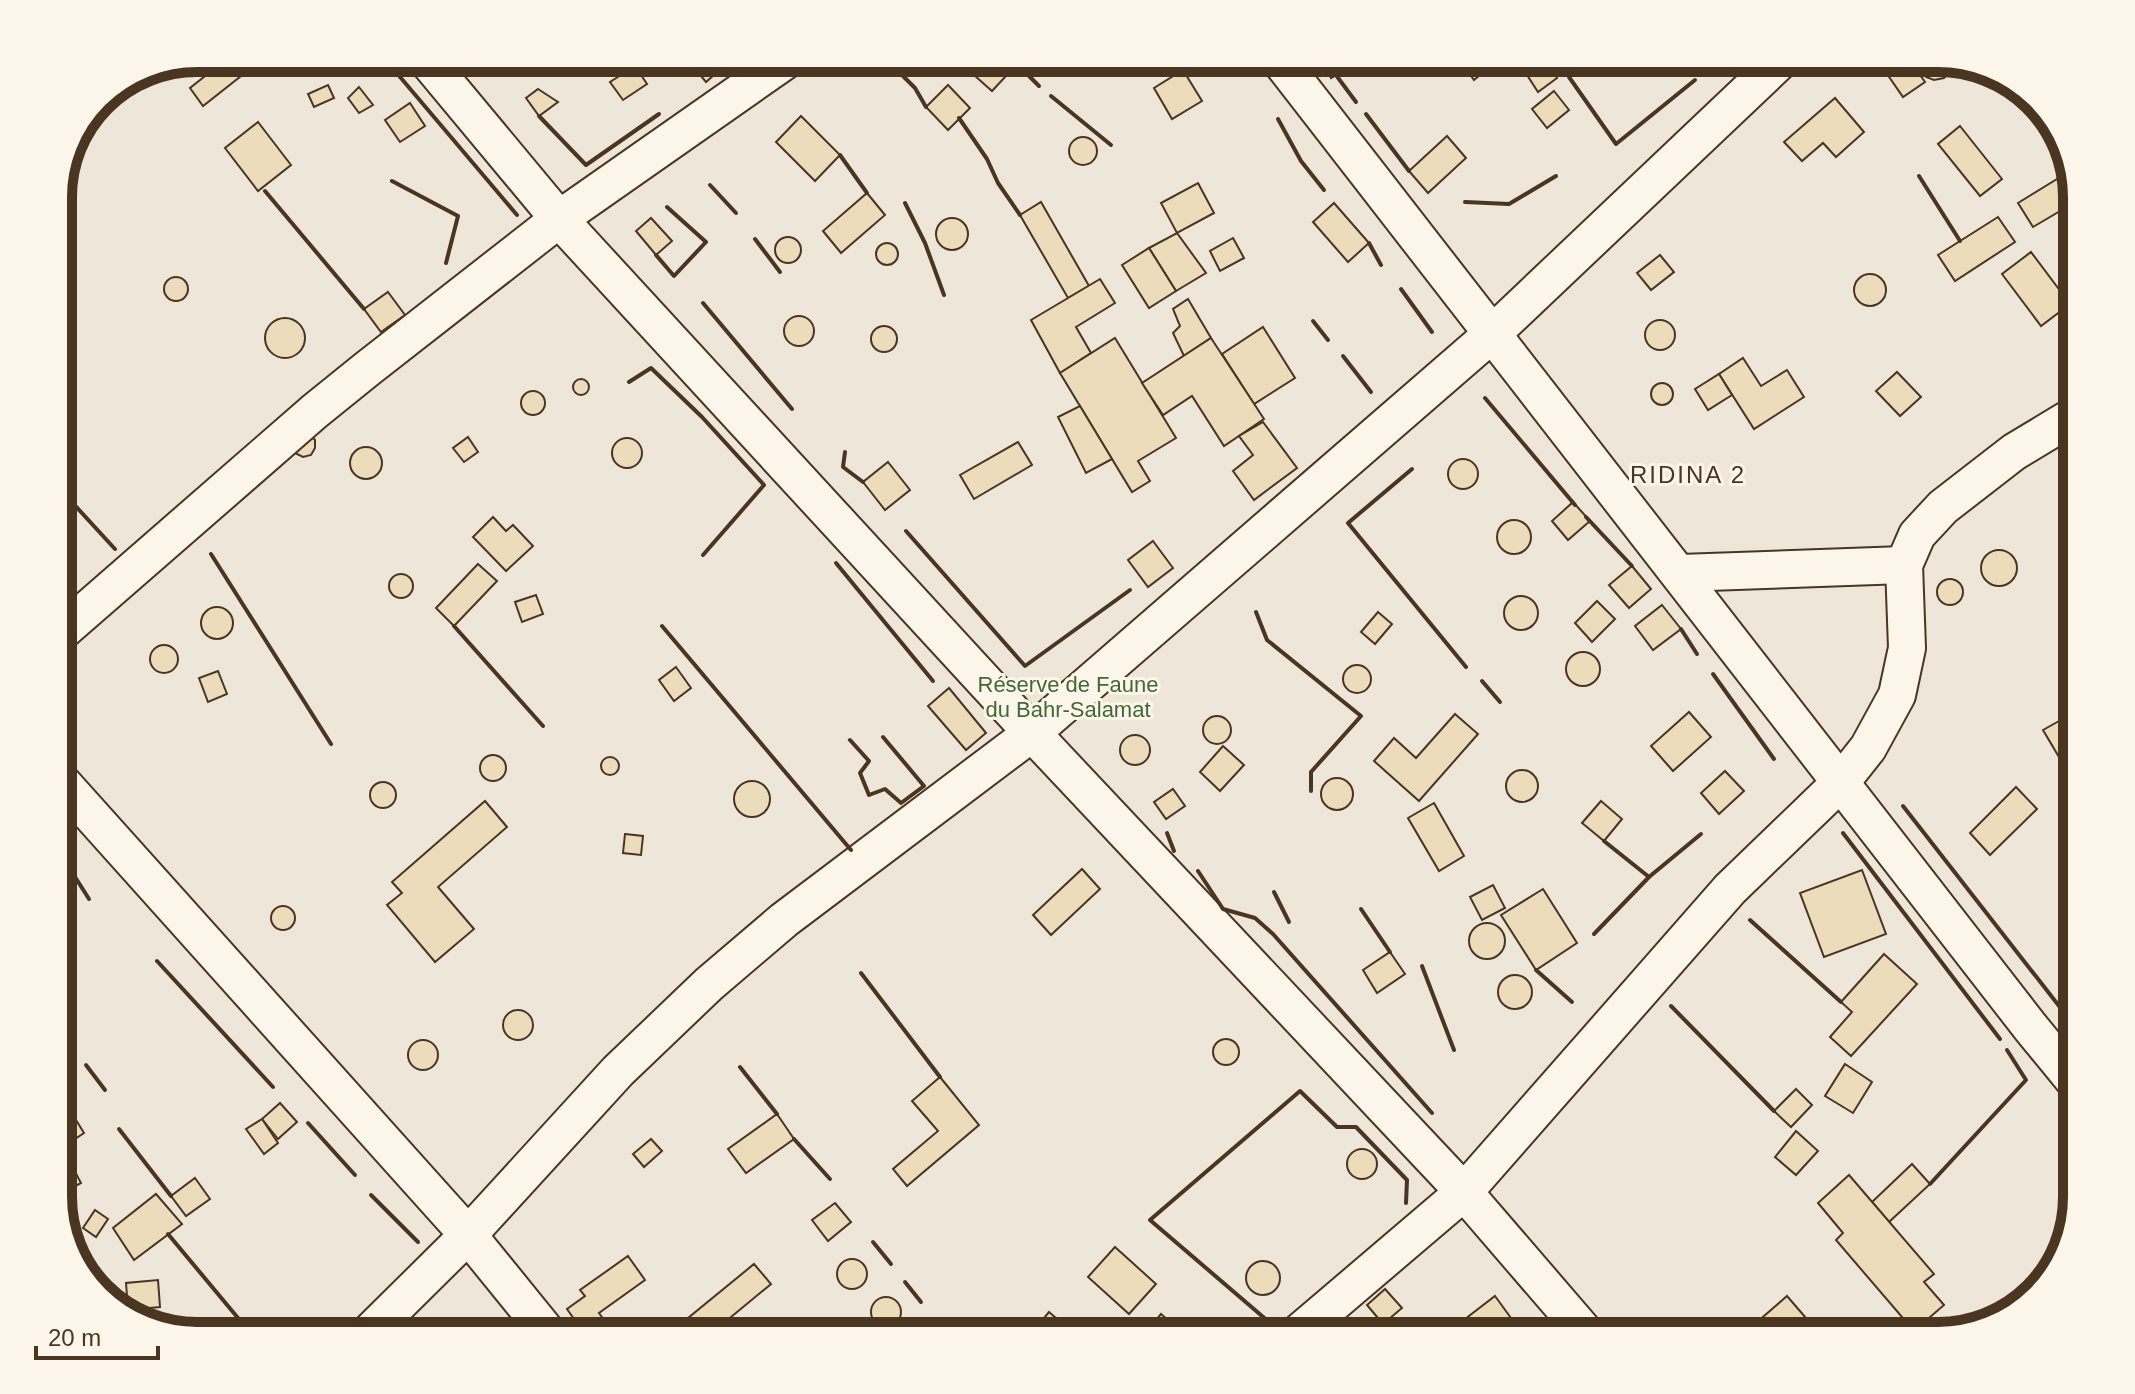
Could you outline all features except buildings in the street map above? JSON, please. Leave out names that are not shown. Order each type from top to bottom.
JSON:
[{"type":"street","points":[[437,72],[559,219],[1032,733],[1464,1192],[1576,1322]]},
{"type":"street","points":[[72,623],[315,411],[559,219],[769,72]]},
{"type":"street","points":[[1289,72],[2063,1067]]},
{"type":"street","points":[[380,1322],[468,1235],[618,1071],[709,984],[784,920],[1032,733],[1492,334],[1768,72]]},
{"type":"street","points":[[1311,1322],[1464,1192],[1730,889],[1841,782],[1868,748],[1897,695],[1907,648],[1904,565],[1917,535],[1943,507],[2014,452],[2063,422]]},
{"type":"street","points":[[1680,573],[1904,565]]},
{"type":"street","points":[[72,794],[468,1235],[539,1322]]},
{"type":"green space","name":"Réserve de Faune du Bahr-Salamat","points":[[1938,72],[1962,74],[2007,93],[2026,109],[2046,134],[2059,165],[2063,197],[2063,1197],[2061,1221],[2042,1266],[2020,1291],[1993,1309],[1970,1318],[1938,1322],[197,1322],[165,1318],[128,1301],[103,1279],[89,1260],[76,1229],[72,1205],[72,189],[76,165],[98,121],[134,89],[173,74]]},
{"type":"wall","points":[[396,72],[517,215]]},
{"type":"wall","points":[[899,72],[915,88],[926,107]]},
{"type":"wall","points":[[1025,72],[1039,86]]},
{"type":"wall","points":[[1334,72],[1356,102]]},
{"type":"wall","points":[[1569,77],[1616,144],[1695,80]]},
{"type":"wall","points":[[1051,96],[1111,145]]},
{"type":"wall","points":[[539,116],[586,165],[659,114]]},
{"type":"wall","points":[[1366,114],[1409,171]]},
{"type":"wall","points":[[959,118],[1020,215]]},
{"type":"wall","points":[[1278,119],[1301,161],[1324,190]]},
{"type":"wall","points":[[840,155],[867,193]]},
{"type":"wall","points":[[1465,202],[1509,204],[1556,176]]},
{"type":"wall","points":[[1919,176],[1960,241]]},
{"type":"wall","points":[[392,181],[458,216],[446,263]]},
{"type":"wall","points":[[710,185],[736,213]]},
{"type":"wall","points":[[265,191],[364,309]]},
{"type":"wall","points":[[905,203],[925,243],[944,295]]},
{"type":"wall","points":[[656,255],[674,276],[706,242],[667,207]]},
{"type":"wall","points":[[755,239],[780,272]]},
{"type":"wall","points":[[1369,243],[1381,265]]},
{"type":"wall","points":[[1401,289],[1432,332]]},
{"type":"wall","points":[[703,303],[792,409]]},
{"type":"wall","points":[[1313,321],[1328,340]]},
{"type":"wall","points":[[1343,356],[1371,392]]},
{"type":"wall","points":[[629,382],[651,368],[702,417],[764,485],[703,555]]},
{"type":"wall","points":[[1485,398],[1575,505]]},
{"type":"wall","points":[[845,452],[843,467],[863,482]]},
{"type":"wall","points":[[1412,469],[1348,523],[1466,667]]},
{"type":"wall","points":[[72,502],[115,549]]},
{"type":"wall","points":[[1586,517],[1632,566]]},
{"type":"wall","points":[[906,531],[1025,666],[1130,590]]},
{"type":"wall","points":[[211,554],[331,744]]},
{"type":"wall","points":[[836,563],[933,681]]},
{"type":"wall","points":[[1256,612],[1267,640],[1361,716],[1311,772],[1311,791]]},
{"type":"wall","points":[[454,626],[543,726]]},
{"type":"wall","points":[[662,626],[851,850]]},
{"type":"wall","points":[[1681,629],[1697,654]]},
{"type":"wall","points":[[1713,674],[1774,759]]},
{"type":"wall","points":[[1482,681],[1500,702]]},
{"type":"wall","points":[[850,740],[869,761],[860,773],[869,795],[885,789],[901,803],[924,786],[883,737]]},
{"type":"wall","points":[[1903,806],[2063,1011]]},
{"type":"wall","points":[[1167,833],[1174,851]]},
{"type":"wall","points":[[1843,833],[2000,1039]]},
{"type":"wall","points":[[1594,934],[1649,877],[1701,834]]},
{"type":"wall","points":[[1604,841],[1649,877]]},
{"type":"wall","points":[[1198,871],[1223,909],[1255,918],[1273,934],[1432,1113]]},
{"type":"wall","points":[[72,872],[89,899]]},
{"type":"wall","points":[[1274,892],[1289,922]]},
{"type":"wall","points":[[1361,909],[1390,952]]},
{"type":"wall","points":[[1750,920],[1841,1002]]},
{"type":"wall","points":[[157,961],[273,1087]]},
{"type":"wall","points":[[1422,966],[1454,1050]]},
{"type":"wall","points":[[1536,970],[1572,1002]]},
{"type":"wall","points":[[861,973],[940,1077]]},
{"type":"wall","points":[[1671,1006],[1774,1111]]},
{"type":"wall","points":[[1930,1184],[2026,1080],[2007,1050]]},
{"type":"wall","points":[[86,1065],[105,1090]]},
{"type":"wall","points":[[740,1067],[777,1114]]},
{"type":"wall","points":[[1269,1322],[1150,1220],[1300,1091],[1337,1127],[1356,1127],[1407,1180],[1406,1203]]},
{"type":"wall","points":[[308,1123],[355,1175]]},
{"type":"wall","points":[[119,1129],[171,1196]]},
{"type":"wall","points":[[794,1139],[830,1179]]},
{"type":"wall","points":[[371,1195],[418,1242]]},
{"type":"wall","points":[[168,1234],[241,1322]]},
{"type":"wall","points":[[873,1242],[891,1264]]},
{"type":"wall","points":[[905,1282],[921,1302]]},
{"type":"district","name":"RIDINA 2","points":[[1688,474]]}]
